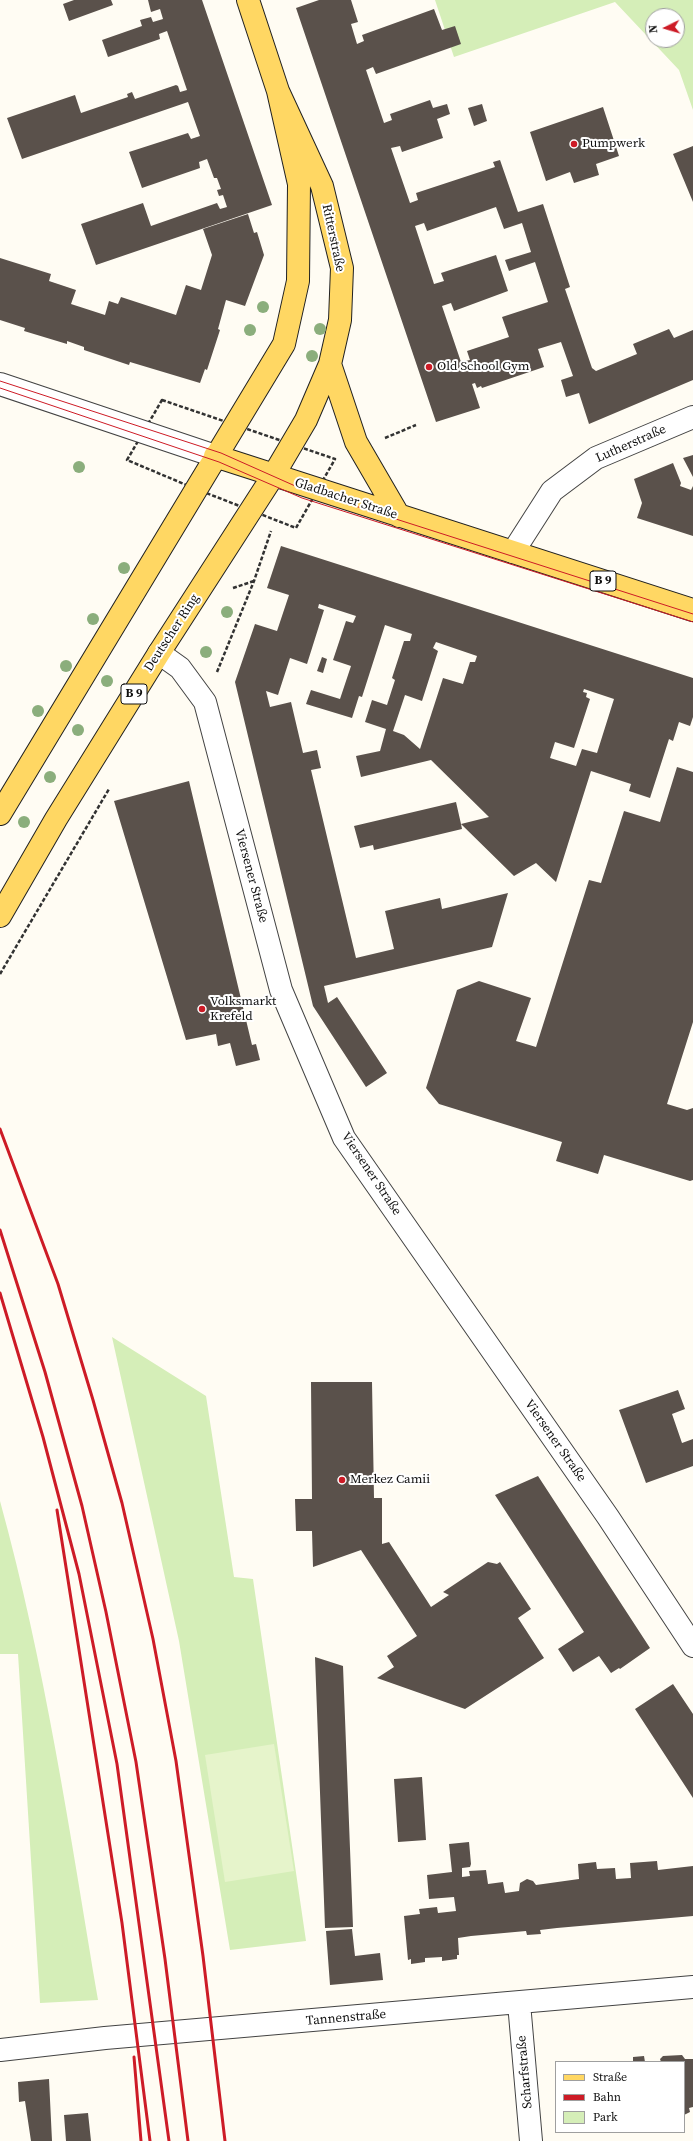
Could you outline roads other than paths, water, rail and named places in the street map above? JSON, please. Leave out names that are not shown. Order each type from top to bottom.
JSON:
[{"type":"main road","name":"Ritterstraße","points":[[215,456],[284,344],[298,281],[299,184],[278,91],[248,0]]},
{"type":"main road","name":"Ritterstraße","points":[[273,476],[306,420],[330,364],[340,320],[342,268],[322,186],[278,91]]},
{"type":"main road","points":[[330,364],[356,442],[399,516]]},
{"type":"main road","points":[[0,814],[215,456]]},
{"type":"main road","name":"Gladbacher Straße","points":[[215,456],[273,476],[693,610]]},
{"type":"main road","name":"Deutscher Ring","points":[[0,916],[56,819],[159,653],[273,476]]},
{"type":"street","name":"Gladbacher Straße","points":[[0,384],[215,456]]},
{"type":"street","name":"Lutherstraße","points":[[513,552],[552,491],[596,458],[693,417]]},
{"type":"street","name":"Viersener Straße","points":[[159,653],[180,668],[205,702],[281,990],[344,1138],[608,1517],[687,1622],[693,1646]]},
{"type":"street","name":"Tannenstraße","points":[[0,2050],[105,2038],[693,1987]]},
{"type":"street","name":"Scharfstraße","points":[[519,2003],[531,2141]]},
{"type":"tram line","points":[[0,381],[221,453],[302,489],[693,614]]},
{"type":"tram line","points":[[0,388],[219,462],[302,498],[693,622]]},
{"type":"railway","points":[[0,1129],[58,1284],[93,1400],[122,1503],[153,1639],[176,1761],[203,1956],[225,2141]]},
{"type":"railway","points":[[0,1230],[45,1372],[82,1506],[106,1612],[136,1762],[165,1959],[188,2141]]},
{"type":"railway","points":[[0,1293],[43,1437],[79,1574],[117,1764],[169,2141]]},
{"type":"railway","points":[[57,1510],[122,1923],[150,2141]]},
{"type":"railway","points":[[134,2057],[141,2141]]},
{"type":"place","name":"Pumpwerk","points":[[574,144]]},
{"type":"place","name":"Old School Gym","points":[[429,367]]},
{"type":"place","name":"Volksmarkt Krefeld","points":[[202,1009]]},
{"type":"place","name":"Merkez Camii","points":[[342,1480]]}]
